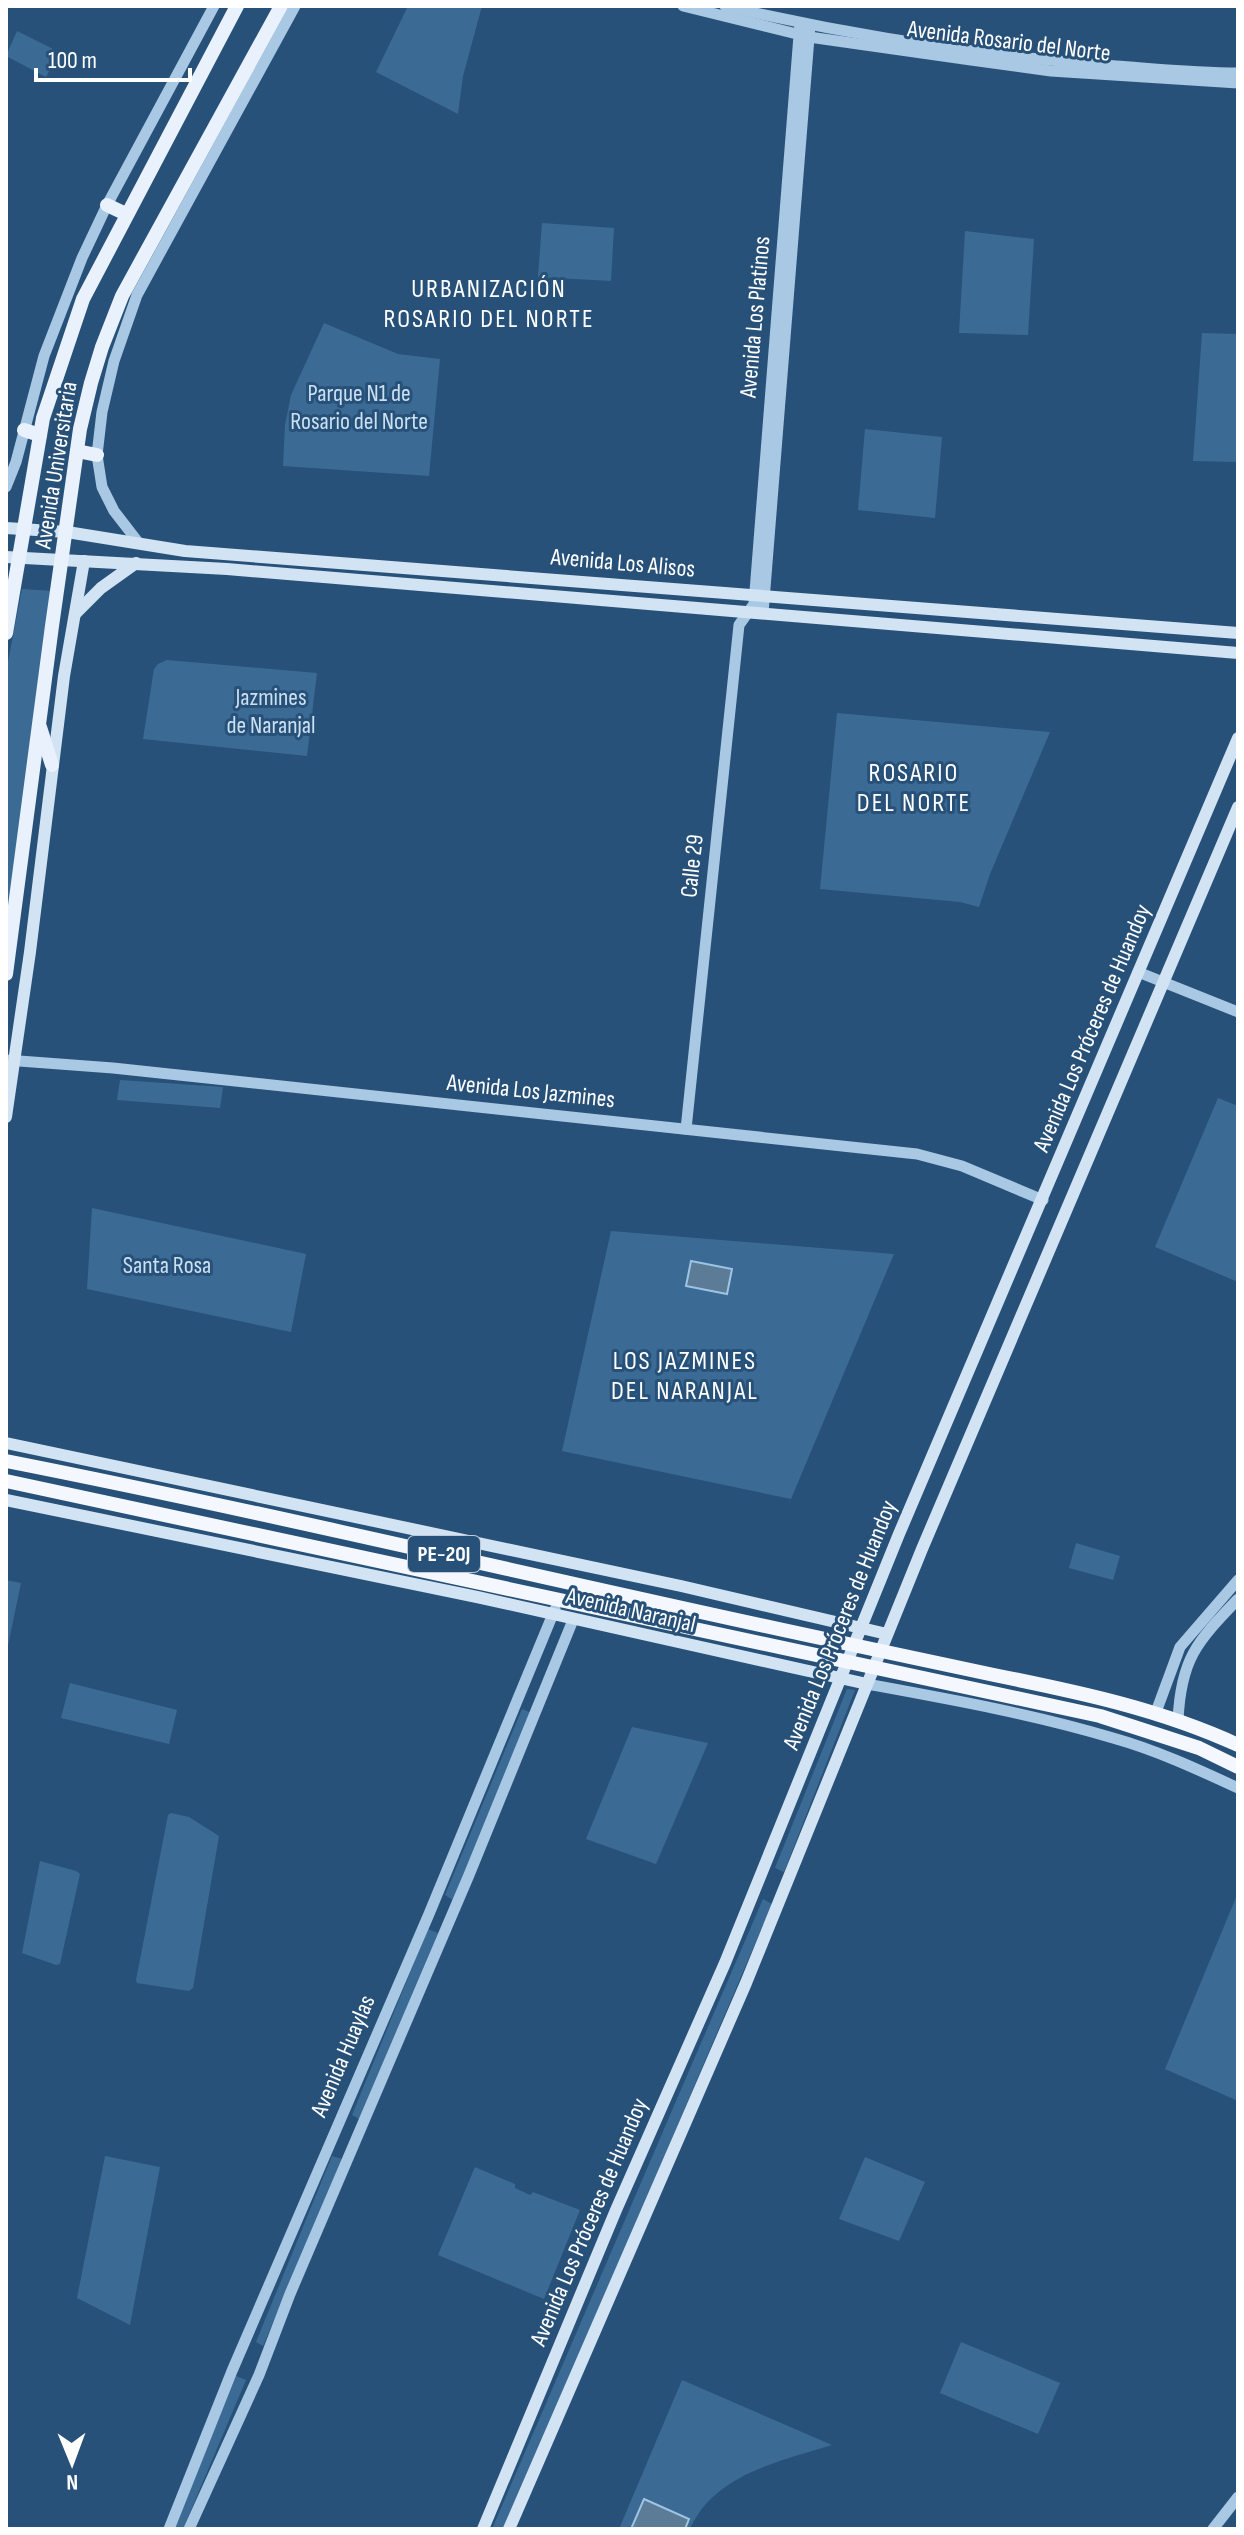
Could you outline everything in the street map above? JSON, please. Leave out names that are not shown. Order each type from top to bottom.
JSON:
[{"type":"highway","name":"Avenida Naranjal","points":[[6,1461],[335,1529],[1076,1691],[1156,1712],[1238,1745]]},
{"type":"highway","name":"Avenida Naranjal","points":[[6,1481],[555,1608],[848,1662],[1100,1716],[1175,1739],[1236,1767]]},
{"type":"main road","name":"Avenida Universitaria","points":[[6,633],[12,557],[23,528],[40,435],[83,299],[237,6]]},
{"type":"main road","name":"Avenida Universitaria","points":[[6,974],[77,451],[91,383],[122,296],[281,6]]},
{"type":"main road","points":[[107,205],[126,214]]},
{"type":"main road","points":[[24,430],[40,435]]},
{"type":"main road","points":[[77,451],[97,455]]},
{"type":"main road","name":"Avenida Los Alisos","points":[[6,528],[67,532],[185,551],[1238,633]]},
{"type":"main road","name":"Avenida Los Alisos","points":[[12,557],[277,574],[1238,653]]},
{"type":"main road","points":[[277,574],[278,557]]},
{"type":"main road","points":[[298,576],[299,559]]},
{"type":"main road","name":"Avenida Universitaria","points":[[6,1117],[10,1060],[84,561]]},
{"type":"main road","points":[[75,614],[101,588],[136,563]]},
{"type":"main road","points":[[962,628],[964,611]]},
{"type":"main road","points":[[39,721],[52,765]]},
{"type":"main road","name":"Avenida Los Próceres de Huandoy","points":[[483,2529],[610,2225],[764,1871],[899,1534],[1238,738]]},
{"type":"main road","name":"Avenida Los Próceres de Huandoy","points":[[509,2529],[788,1881],[873,1667],[1238,807]]},
{"type":"main road","points":[[6,1435],[23,1447]]},
{"type":"main road","name":"Avenida Naranjal","points":[[6,1443],[681,1586],[887,1634]]},
{"type":"main road","name":"Avenida Naranjal","points":[[6,1500],[555,1608],[573,1620],[867,1684]]},
{"type":"main road","points":[[764,1871],[788,1881]]},
{"type":"street","name":"Avenida Universitaria","points":[[6,487],[44,356],[82,258],[107,205],[214,6]]},
{"type":"street","name":"Avenida Universitaria","points":[[138,542],[114,511],[102,487],[97,455],[102,412],[114,361],[137,295],[295,6]]},
{"type":"street","name":"Avenida Rosario del Norte","points":[[683,6],[805,30],[1051,71],[1238,83]]},
{"type":"street","name":"Avenida Rosario del Norte","points":[[725,6],[805,30],[1052,61],[1238,73]]},
{"type":"street","name":"Avenida Los Platinos","points":[[763,613],[760,596],[805,30]]},
{"type":"street","name":"Avenida Los Platinos","points":[[749,612],[760,596]]},
{"type":"street","name":"Calle 29","points":[[686,1129],[739,625],[749,612]]},
{"type":"street","points":[[1138,972],[1238,1012]]},
{"type":"street","name":"Avenida Los Jazmines","points":[[10,1060],[113,1068],[917,1154],[962,1166],[1043,1200]]},
{"type":"street","points":[[1156,1712],[1180,1647],[1238,1580]]},
{"type":"street","points":[[1178,1720],[1186,1666],[1200,1639],[1238,1599]]},
{"type":"street","name":"Avenida Huaylas","points":[[169,2529],[232,2371],[429,1914],[555,1608]]},
{"type":"street","name":"Avenida Huaylas","points":[[189,2529],[259,2375],[290,2294],[469,1875],[573,1620]]},
{"type":"street","name":"Avenida Naranjal","points":[[867,1684],[1114,1738],[1238,1788]]},
{"type":"street","points":[[1213,2529],[1238,2497]]},
{"type":"green space","points":[[408,6],[482,6],[463,76],[458,114],[376,72]]},
{"type":"green space","points":[[17,31],[59,52],[46,77],[6,56]]},
{"type":"green space","points":[[542,223],[614,228],[611,281],[538,277]]},
{"type":"green space","points":[[965,231],[1034,239],[1028,335],[959,333]]},
{"type":"green space","name":"Parque N1 de Rosario del Norte","points":[[324,323],[398,354],[440,359],[429,476],[283,466],[285,425],[291,395]]},
{"type":"green space","points":[[1202,333],[1238,334],[1238,462],[1193,461]]},
{"type":"green space","points":[[865,429],[942,437],[935,518],[858,510]]},
{"type":"green space","points":[[22,589],[54,591],[6,926],[6,672]]},
{"type":"green space","name":"Jazmines de Naranjal","points":[[167,660],[317,673],[307,756],[143,739],[154,669]]},
{"type":"green space","points":[[837,713],[1050,732],[979,907],[960,902],[820,889]]},
{"type":"green space","points":[[120,1080],[223,1087],[220,1108],[117,1100]]},
{"type":"green space","points":[[1218,1098],[1238,1106],[1238,1282],[1155,1247]]},
{"type":"green space","name":"Santa Rosa","points":[[92,1208],[306,1254],[291,1332],[87,1289]]},
{"type":"green space","points":[[611,1231],[894,1254],[791,1499],[562,1451]]},
{"type":"green space","points":[[1076,1543],[1120,1556],[1113,1580],[1069,1568]]},
{"type":"green space","points":[[6,1580],[21,1583],[6,1655]]},
{"type":"green space","points":[[70,1683],[177,1710],[169,1744],[61,1718]]},
{"type":"green space","points":[[847,1689],[855,1690],[784,1872],[775,1868]]},
{"type":"green space","points":[[522,1709],[532,1713],[453,1900],[445,1895]]},
{"type":"green space","points":[[632,1727],[708,1743],[656,1864],[586,1839]]},
{"type":"green space","points":[[168,1815],[189,1817],[219,1836],[193,1988],[189,1991],[137,1983],[136,1980]]},
{"type":"green space","points":[[40,1861],[80,1874],[60,1964],[56,1965],[22,1953]]},
{"type":"green space","points":[[1238,1895],[1238,2101],[1165,2069]]},
{"type":"green space","points":[[763,1899],[772,1904],[505,2529],[492,2529]]},
{"type":"green space","points":[[428,1929],[438,1933],[359,2119],[352,2115]]},
{"type":"green space","points":[[105,2156],[160,2167],[130,2325],[77,2298]]},
{"type":"green space","points":[[332,2156],[342,2159],[263,2346],[256,2342]]},
{"type":"green space","points":[[865,2157],[925,2182],[899,2241],[839,2219]]},
{"type":"green space","points":[[475,2167],[515,2184],[515,2188],[530,2195],[533,2192],[580,2210],[544,2299],[438,2255]]},
{"type":"green space","points":[[961,2342],[1060,2383],[1038,2434],[940,2393]]},
{"type":"green space","points":[[236,2376],[246,2380],[183,2529],[173,2529]]},
{"type":"green space","points":[[682,2380],[832,2445],[771,2464],[732,2482],[701,2510],[690,2529],[619,2529]]},
{"type":"shaded area","points":[[691,1261],[732,1269],[727,1294],[686,1286]]},
{"type":"shaded area","points":[[644,2499],[689,2519],[685,2529],[631,2529]]},
{"type":"district","name":"URBANIZACIÓN ROSARIO DEL NORTE","points":[[489,304]]},
{"type":"district","name":"ROSARIO DEL NORTE","points":[[914,788]]},
{"type":"district","name":"LOS JAZMINES DEL NARANJAL","points":[[685,1376]]}]
